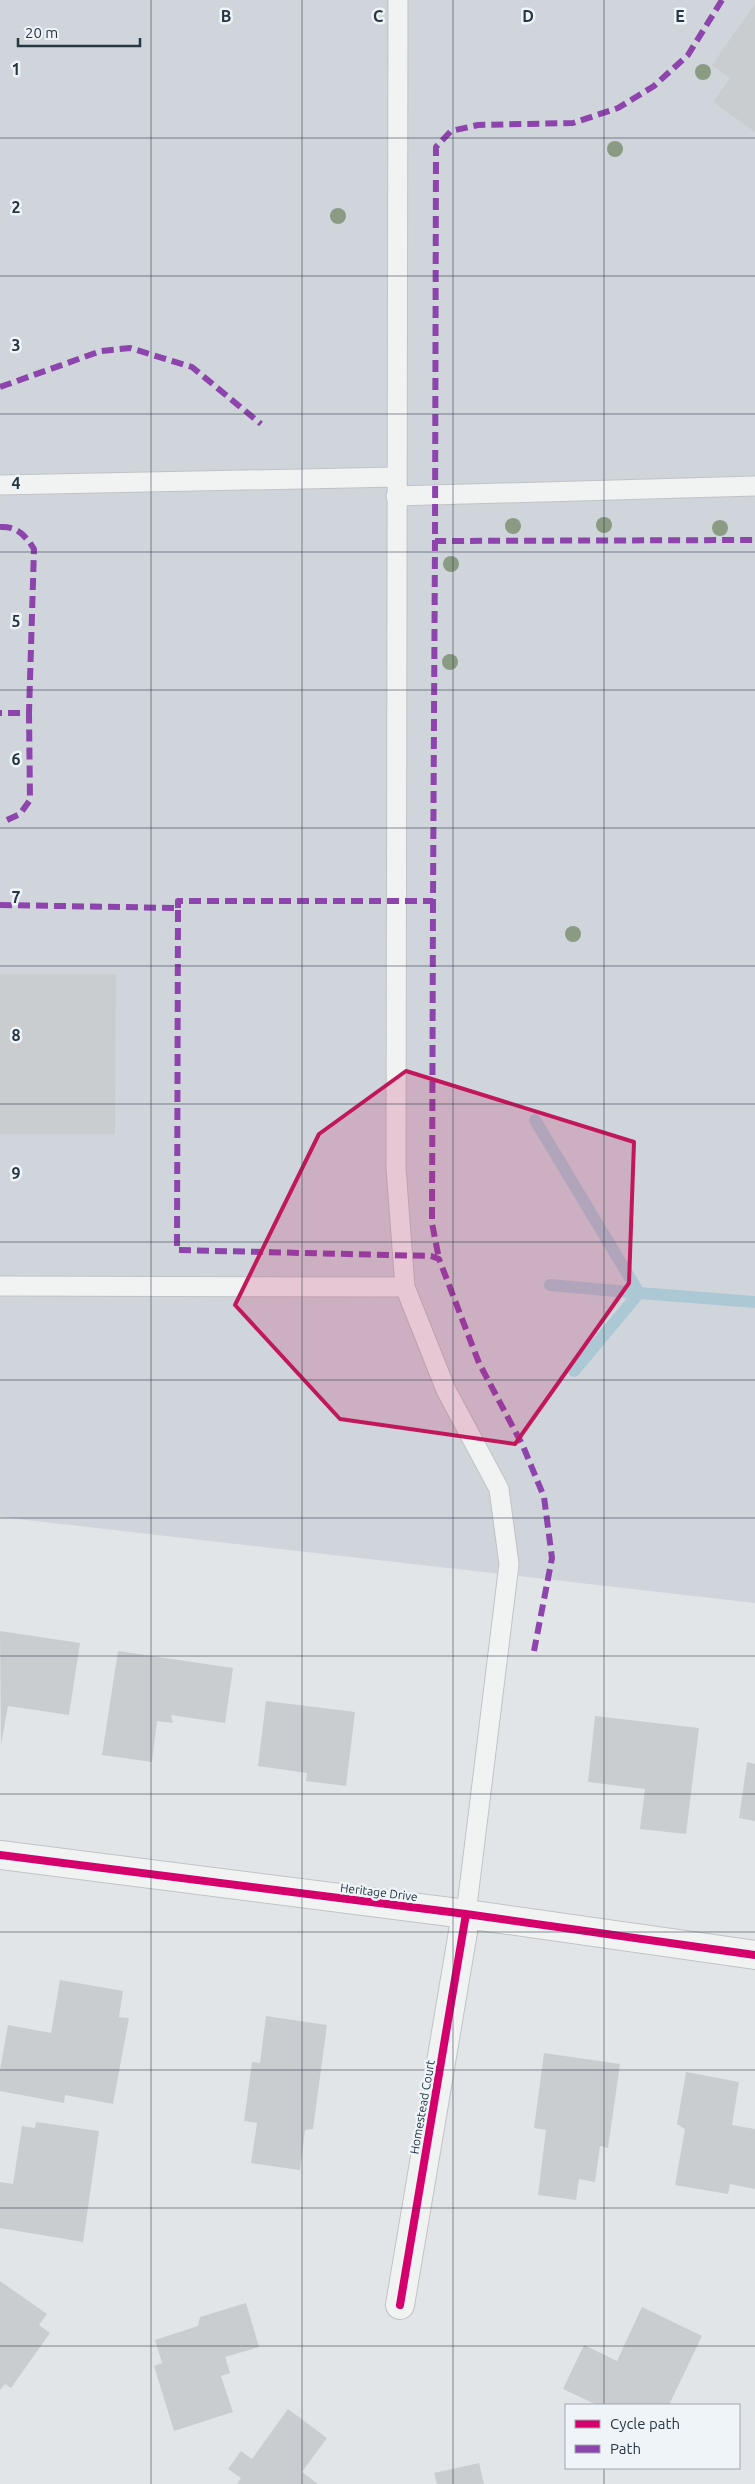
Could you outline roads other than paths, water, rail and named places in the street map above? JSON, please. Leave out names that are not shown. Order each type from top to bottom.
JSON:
[{"type":"street","name":"Heritage Drive","points":[[0,1855],[466,1914],[755,1955]]},
{"type":"street","name":"Homestead Court","points":[[400,2304],[466,1914]]},
{"type":"lane","points":[[398,0],[396,1168],[405,1288],[446,1390],[499,1489],[509,1564],[466,1914]]},
{"type":"lane","points":[[0,485],[755,486]]},
{"type":"lane","points":[[0,1286],[405,1288]]},
{"type":"waterway","points":[[535,1120],[639,1293],[755,1302]]},
{"type":"waterway","points":[[550,1285],[639,1293]]},
{"type":"waterway","points":[[574,1371],[639,1293]]}]
